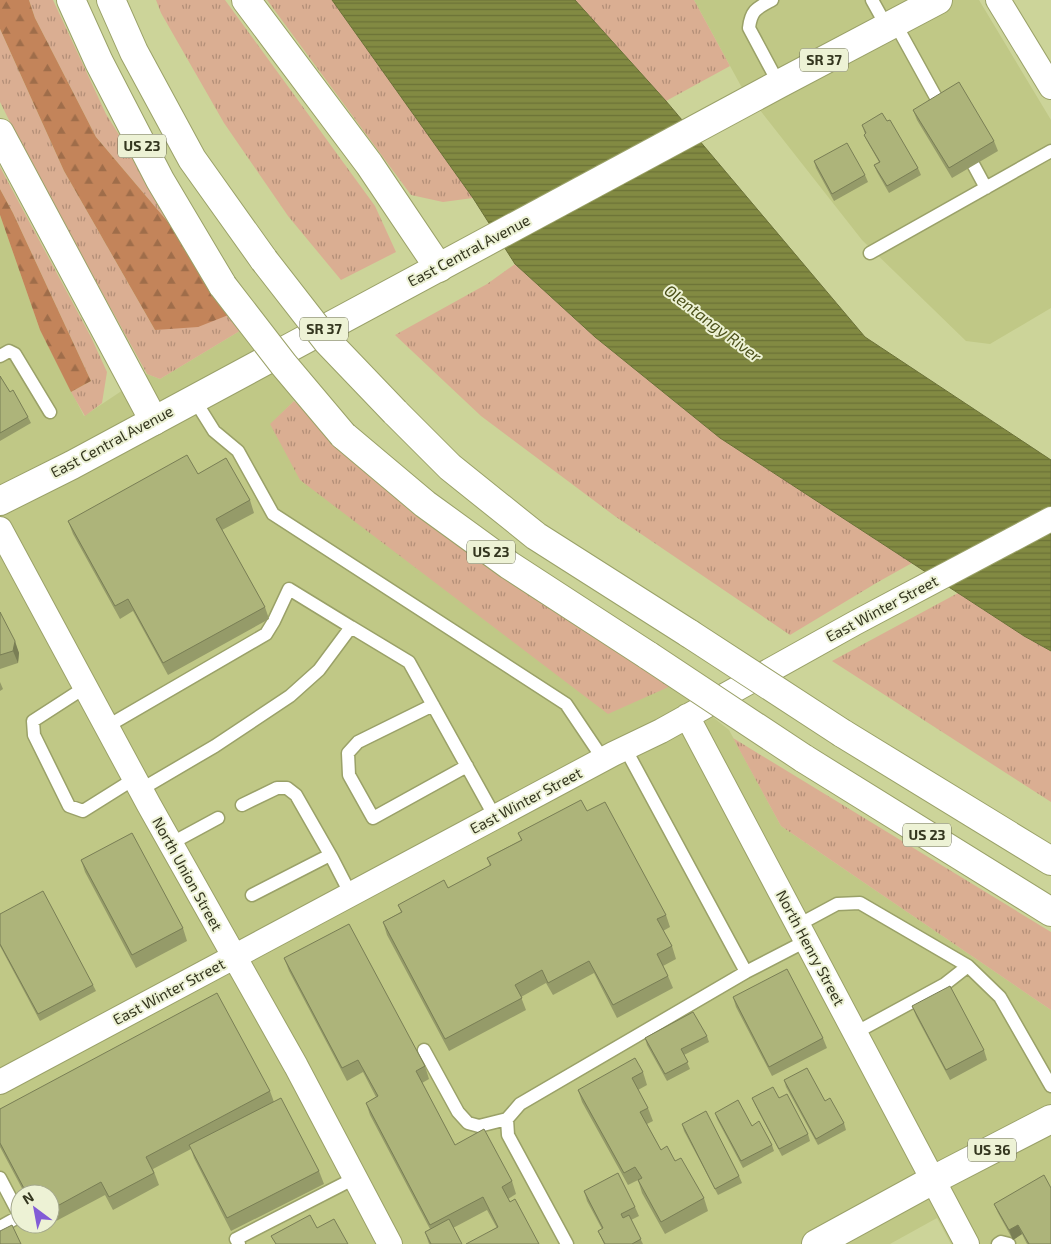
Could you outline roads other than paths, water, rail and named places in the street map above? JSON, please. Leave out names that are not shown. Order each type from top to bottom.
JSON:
[{"type":"highway","name":"US 23","points":[[70,0],[99,62],[160,180],[223,286],[284,365],[343,435],[425,504],[508,565],[650,656],[803,758],[1051,912]]},
{"type":"highway","name":"US 23","points":[[111,0],[134,52],[192,159],[264,260],[327,341],[450,467],[536,536],[842,734],[1051,861]]},
{"type":"highway","points":[[246,0],[369,164],[439,268]]},
{"type":"highway","name":"East Central Avenue","points":[[0,501],[938,0]]},
{"type":"highway","points":[[0,134],[154,420]]},
{"type":"highway","name":"US 36","points":[[816,1244],[933,1180],[1051,1119]]},
{"type":"street","points":[[998,0],[1051,87]]},
{"type":"street","name":"East Winter Street","points":[[0,1082],[603,759],[661,732],[878,611],[1051,519]]},
{"type":"street","name":"North Union Street","points":[[0,529],[106,728],[296,1066],[390,1244]]},
{"type":"street","name":"North Henry Street","points":[[687,716],[967,1244]]},
{"type":"lane","points":[[872,0],[891,25],[948,119]]},
{"type":"lane","points":[[764,2],[756,8],[750,18],[748,28],[779,84]]},
{"type":"lane","points":[[957,136],[986,188]]},
{"type":"lane","points":[[870,253],[1051,151]]},
{"type":"lane","points":[[0,356],[9,352],[16,354],[50,412]]},
{"type":"lane","points":[[194,399],[214,431],[238,451],[273,514],[566,704],[603,759]]},
{"type":"lane","points":[[106,728],[266,634],[288,589],[410,662],[495,817]]},
{"type":"lane","points":[[84,688],[33,722],[34,735],[69,806],[83,811],[215,746],[290,696],[319,670],[351,627]]},
{"type":"lane","points":[[433,705],[358,742],[348,753],[349,775],[373,818],[467,766]]},
{"type":"lane","points":[[625,748],[746,972]]},
{"type":"lane","points":[[242,805],[277,788],[287,788],[296,795],[351,895]]},
{"type":"lane","points":[[170,844],[218,818]]},
{"type":"lane","points":[[252,895],[328,856],[332,858]]},
{"type":"lane","points":[[424,1050],[458,1112],[468,1123],[480,1126],[507,1119],[520,1104],[746,972],[802,933],[838,904],[860,903],[968,966],[1000,997],[1051,1086]]},
{"type":"lane","points":[[855,1033],[945,984],[968,966]]},
{"type":"lane","points":[[507,1119],[508,1135],[566,1244]]},
{"type":"lane","points":[[0,1178],[10,1197]]},
{"type":"lane","points":[[234,1242],[355,1178]]},
{"type":"lane","points":[[998,1244],[1001,1242],[1010,1244]]},
{"type":"water","name":"Olentangy River","points":[[332,0],[575,0],[666,101],[865,337],[1051,460],[1051,651],[1024,636],[720,438],[595,337],[515,264],[473,198]]}]
